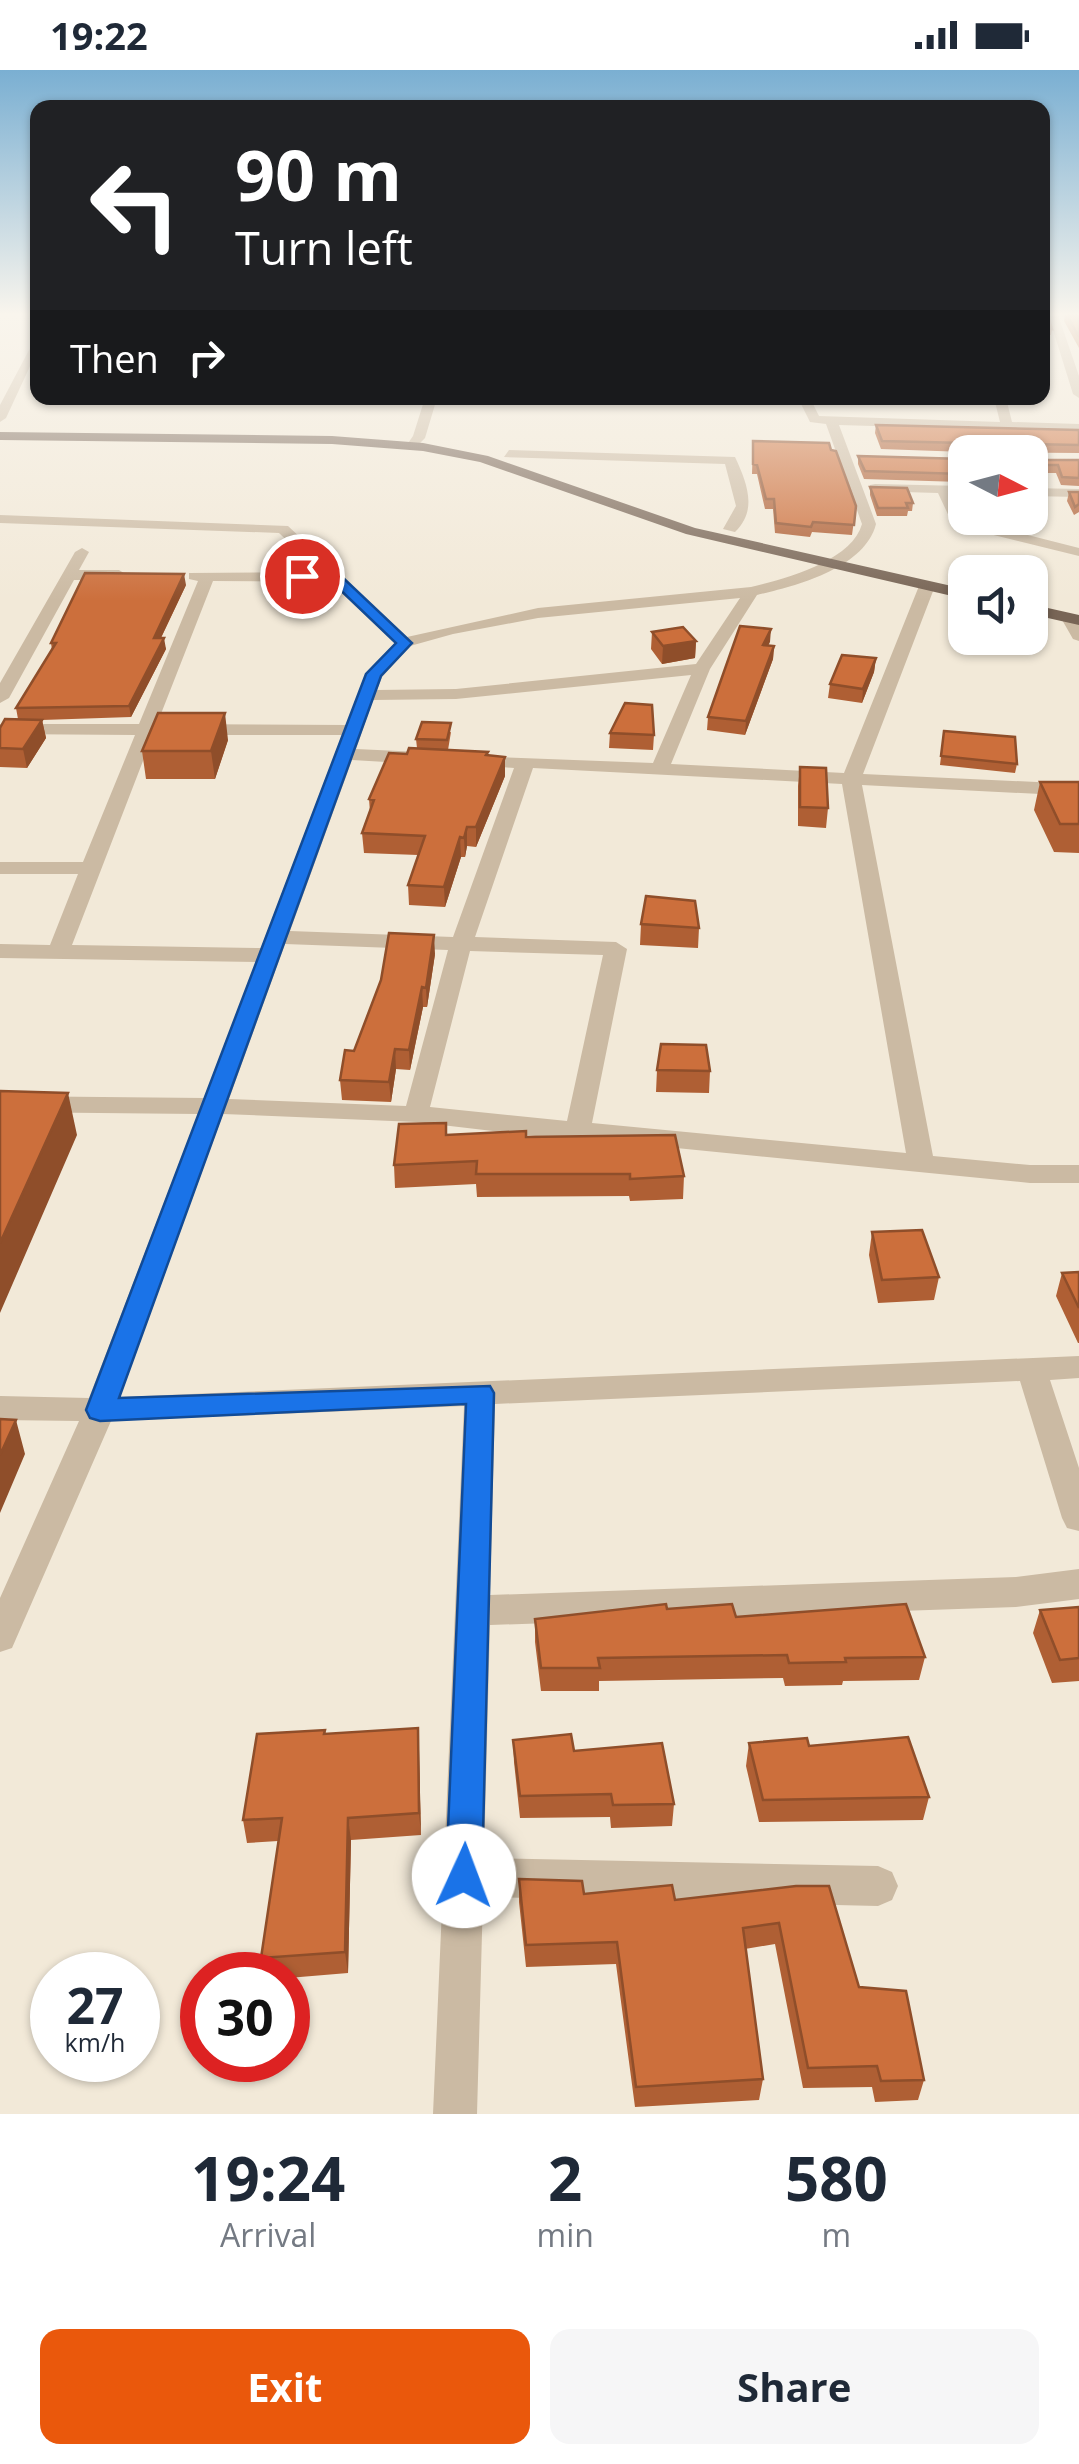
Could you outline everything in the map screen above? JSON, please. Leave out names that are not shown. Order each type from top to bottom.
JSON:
[{"type":"main road","points":[[0,432],[414,442],[509,454],[730,529],[948,580]]},
{"type":"main road","points":[[414,442],[483,459],[691,531],[948,591]]},
{"type":"main road","points":[[1048,605],[1076,616]]},
{"type":"main road","points":[[1048,612],[1076,616]]},
{"type":"street","points":[[414,442],[426,410]]},
{"type":"street","points":[[810,410],[814,419],[832,422],[1079,428]]},
{"type":"street","points":[[1003,410],[1007,426]]},
{"type":"street","points":[[0,1637],[100,1410],[374,674],[404,643],[538,613],[751,592],[780,585],[845,556],[869,532],[832,422]]},
{"type":"street","points":[[509,454],[730,460],[744,506],[743,516],[730,529]]},
{"type":"street","points":[[844,456],[861,456]]},
{"type":"street","points":[[855,487],[948,489]]},
{"type":"street","points":[[943,489],[958,522],[1079,552]]},
{"type":"street","points":[[1048,492],[1079,493]]},
{"type":"street","points":[[0,520],[282,529],[404,643]]},
{"type":"street","points":[[0,698],[8,668],[82,552]]},
{"type":"street","points":[[69,574],[128,575]]},
{"type":"street","points":[[168,576],[334,577]]},
{"type":"street","points":[[58,952],[207,576]]},
{"type":"street","points":[[921,1164],[851,779],[926,586]]},
{"type":"street","points":[[660,770],[702,669],[751,592]]},
{"type":"street","points":[[1076,616],[1079,636]]},
{"type":"street","points":[[366,695],[456,694],[702,669]]},
{"type":"street","points":[[0,729],[354,730]]},
{"type":"street","points":[[344,754],[1079,790]]},
{"type":"street","points":[[416,1114],[462,944],[525,763]]},
{"type":"street","points":[[0,868],[92,868]]},
{"type":"street","points":[[0,951],[462,944],[616,949],[578,1133]]},
{"type":"street","points":[[0,1104],[214,1106],[416,1114],[578,1133],[1079,1174]]},
{"type":"street","points":[[0,1408],[100,1410],[1079,1367]]},
{"type":"street","points":[[1031,1369],[1079,1518]]},
{"type":"street","points":[[456,2114],[480,1393]]},
{"type":"street","points":[[472,1611],[1016,1592],[1079,1584]]},
{"type":"street","points":[[464,1876],[878,1886]]},
{"type":"building","points":[[876,425],[1079,430],[1079,445],[1048,444],[1048,435],[948,435],[948,443],[882,441]]},
{"type":"building","points":[[753,441],[829,443],[831,450],[836,451],[856,506],[854,525],[813,522],[811,527],[776,523],[774,499],[766,499],[757,465],[753,464]]},
{"type":"building","points":[[858,456],[948,459],[948,474],[865,471]]},
{"type":"building","points":[[1048,460],[1079,460],[1079,478],[1062,477],[1058,465],[1048,465]]},
{"type":"building","points":[[870,487],[907,488],[913,503],[906,503],[908,508],[878,508]]},
{"type":"building","points":[[1069,492],[1079,492],[1079,504],[1075,507]]},
{"type":"building","points":[[85,573],[184,574],[154,638],[164,638],[129,706],[16,708],[56,643],[51,643]]},
{"type":"building","points":[[740,626],[771,629],[763,645],[774,646],[746,721],[708,717]]},
{"type":"building","points":[[683,627],[696,641],[663,646],[652,632]]},
{"type":"building","points":[[842,655],[876,658],[863,689],[830,684]]},
{"type":"building","points":[[625,703],[652,705],[654,735],[610,733]]},
{"type":"building","points":[[158,713],[225,713],[211,751],[142,751]]},
{"type":"building","points":[[5,719],[42,720],[23,749],[0,748],[0,728]]},
{"type":"building","points":[[422,722],[451,723],[447,740],[416,739]]},
{"type":"building","points":[[944,731],[1015,737],[1017,764],[941,756]]},
{"type":"building","points":[[409,748],[488,752],[486,755],[505,757],[476,827],[467,827],[464,838],[460,837],[444,887],[408,885],[425,836],[362,833],[374,800],[369,799],[389,753],[407,754]]},
{"type":"building","points":[[800,767],[826,768],[828,808],[800,807]]},
{"type":"building","points":[[1040,782],[1079,782],[1079,824],[1060,824]]},
{"type":"building","points":[[646,896],[695,901],[699,928],[641,924]]},
{"type":"building","points":[[389,933],[434,935],[426,988],[422,987],[409,1050],[395,1049],[389,1082],[340,1080],[345,1050],[354,1051],[381,980]]},
{"type":"building","points":[[661,1044],[706,1045],[710,1071],[657,1070]]},
{"type":"building","points":[[0,1091],[68,1093],[0,1243]]},
{"type":"building","points":[[446,1123],[446,1135],[526,1131],[526,1137],[675,1135],[684,1176],[630,1179],[630,1174],[476,1174],[477,1161],[394,1165],[399,1124]]},
{"type":"building","points":[[922,1230],[939,1277],[882,1280],[872,1232]]},
{"type":"building","points":[[1079,1272],[1079,1308],[1062,1273]]},
{"type":"building","points":[[0,1419],[16,1420],[0,1455]]},
{"type":"building","points":[[666,1604],[667,1609],[732,1604],[736,1617],[906,1604],[925,1657],[789,1663],[787,1655],[598,1658],[600,1668],[541,1668],[535,1619]]},
{"type":"building","points":[[1079,1607],[1079,1658],[1060,1660],[1040,1610]]},
{"type":"building","points":[[418,1728],[419,1813],[348,1818],[345,1952],[262,1952],[282,1818],[243,1820],[257,1734],[325,1730],[324,1734]]},
{"type":"building","points":[[571,1734],[574,1751],[662,1743],[674,1804],[613,1805],[611,1794],[520,1796],[513,1740]]},
{"type":"building","points":[[908,1737],[929,1797],[763,1800],[749,1743],[807,1738],[809,1746]]},
{"type":"building","points":[[519,1879],[582,1881],[584,1894],[672,1885],[675,1900],[829,1886],[859,1987],[906,1991],[924,2080],[881,2081],[877,2066],[808,2068],[779,1923],[743,1928],[763,2079],[636,2087],[617,1942],[526,1945]]},
{"type":"route","points":[[302,576],[334,577],[404,643],[374,674],[100,1410],[480,1393],[464,1876]]}]
